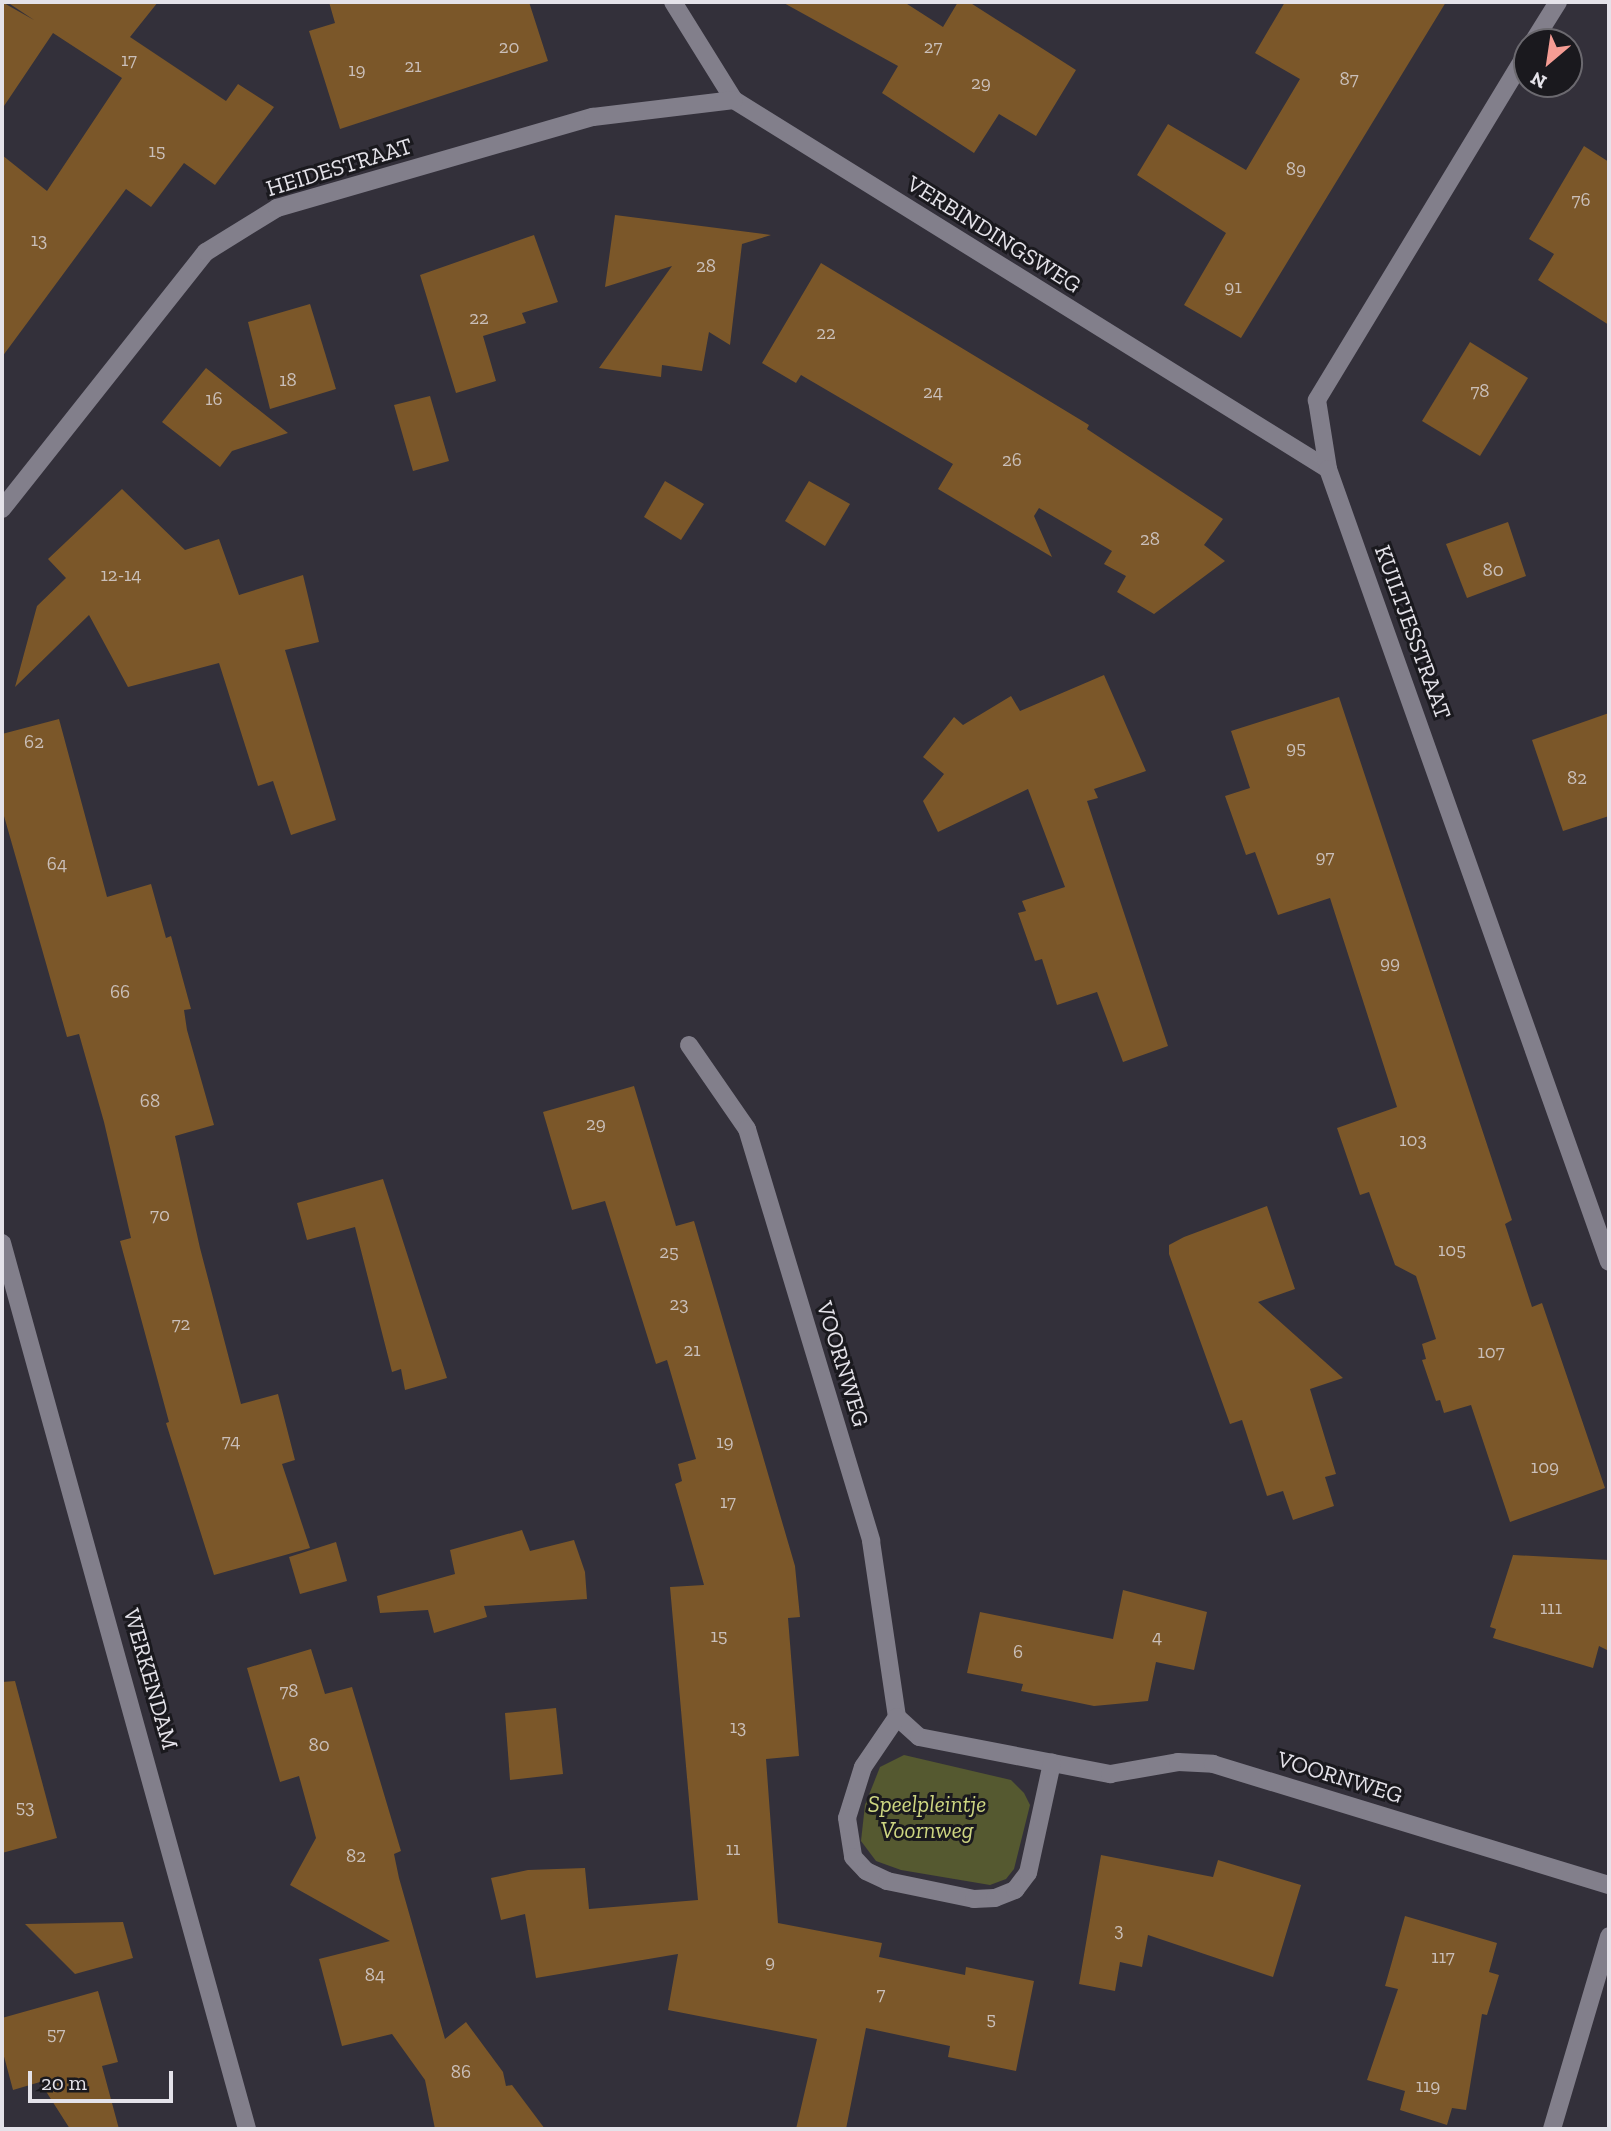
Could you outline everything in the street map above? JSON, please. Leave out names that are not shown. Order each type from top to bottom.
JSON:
[{"type":"street","name":"VERBINDINGSWEG","points":[[673,2],[734,100],[1328,469]]},
{"type":"street","points":[[1542,28],[1558,2]]},
{"type":"street","name":"KUILTJESSTRAAT","points":[[1513,75],[1317,400],[1328,469],[1609,1262]]},
{"type":"street","name":"HEIDESTRAAT","points":[[2,509],[206,252],[277,208],[593,117],[734,100]]},
{"type":"street","name":"VOORNWEG","points":[[690,1045],[747,1129],[871,1541],[897,1717],[919,1737],[1110,1774],[1178,1762],[1213,1764],[1609,1885]]},
{"type":"street","name":"WERKENDAM","points":[[2,1242],[247,2129]]},
{"type":"street","points":[[897,1717],[863,1767],[847,1818],[853,1857],[866,1871],[887,1881],[974,1899],[995,1898],[1014,1889],[1028,1873],[1052,1763]]},
{"type":"street","points":[[1552,2129],[1609,1936]]},
{"type":"green space","name":"Speelpleintje Voornweg","points":[[904,1755],[1011,1780],[1024,1793],[1030,1805],[1014,1869],[1006,1879],[990,1885],[901,1870],[876,1861],[861,1841],[865,1805],[880,1767]]},
{"type":"building","points":[[2,2],[34,20],[7,2],[158,2],[130,37],[226,101],[238,84],[274,107],[215,185],[184,163],[151,207],[126,189],[2,357],[2,155],[47,191],[122,78],[53,33],[2,109]]},
{"type":"building","points":[[329,2],[529,2],[548,61],[340,129],[309,31],[335,23]]},
{"type":"building","points":[[782,2],[904,2],[943,27],[958,2],[969,2],[1076,70],[1036,136],[999,114],[974,153],[882,93],[898,66]]},
{"type":"building","points":[[1285,2],[1446,2],[1241,338],[1184,305],[1226,233],[1137,175],[1168,124],[1246,170],[1300,79],[1255,53]]},
{"type":"building","points":[[1584,146],[1609,162],[1609,325],[1538,280],[1554,254],[1529,239]]},
{"type":"building","points":[[615,215],[771,235],[742,244],[730,345],[709,332],[702,371],[662,365],[661,377],[599,368],[672,266],[605,287]]},
{"type":"building","points":[[534,235],[558,302],[522,313],[526,323],[483,336],[496,381],[456,393],[420,275]]},
{"type":"building","points":[[821,263],[1089,425],[1087,429],[1223,519],[1204,545],[1225,561],[1154,614],[1117,592],[1126,576],[1104,564],[1112,551],[1039,508],[1034,516],[1052,557],[938,489],[953,464],[801,375],[796,383],[762,363]]},
{"type":"building","points":[[310,304],[336,389],[270,409],[248,322]]},
{"type":"building","points":[[1470,342],[1528,378],[1480,456],[1422,421]]},
{"type":"building","points":[[206,368],[288,433],[232,451],[220,467],[162,422]]},
{"type":"building","points":[[430,396],[449,461],[413,471],[394,405]]},
{"type":"building","points":[[665,481],[704,504],[681,540],[644,517]]},
{"type":"building","points":[[809,481],[850,504],[825,546],[785,521]]},
{"type":"building","points":[[122,489],[185,550],[219,539],[239,595],[303,575],[319,642],[285,650],[336,820],[291,835],[273,781],[258,786],[219,663],[128,687],[89,615],[15,687],[37,606],[66,578],[48,559]]},
{"type":"building","points":[[1508,522],[1526,576],[1467,598],[1446,544]]},
{"type":"building","points":[[1104,675],[1146,771],[1094,789],[1098,798],[1087,801],[1168,1046],[1123,1062],[1097,992],[1057,1005],[1042,959],[1035,961],[1018,913],[1026,911],[1022,901],[1065,887],[1028,789],[938,832],[923,801],[944,774],[923,757],[954,717],[963,725],[1011,696],[1020,711]]},
{"type":"building","points":[[1339,697],[1512,1220],[1505,1224],[1532,1307],[1542,1303],[1605,1488],[1510,1522],[1471,1405],[1444,1413],[1440,1400],[1436,1401],[1422,1360],[1426,1359],[1422,1344],[1436,1339],[1416,1276],[1395,1265],[1369,1192],[1360,1195],[1337,1128],[1397,1107],[1330,898],[1278,915],[1255,852],[1246,855],[1225,796],[1250,788],[1231,731]]},
{"type":"building","points":[[1609,713],[1609,816],[1563,831],[1532,740]]},
{"type":"building","points":[[59,719],[107,897],[151,884],[166,938],[171,936],[191,1009],[184,1010],[187,1030],[214,1125],[175,1136],[200,1248],[241,1404],[278,1394],[295,1460],[282,1464],[310,1548],[214,1575],[166,1423],[169,1422],[120,1241],[131,1238],[104,1122],[79,1034],[67,1037],[2,809],[2,734]]},
{"type":"building","points":[[634,1086],[676,1226],[694,1221],[795,1566],[800,1617],[788,1618],[799,1756],[766,1759],[778,1923],[882,1943],[879,1957],[965,1975],[966,1967],[1034,1981],[1016,2071],[948,2057],[950,2046],[866,2028],[846,2129],[796,2129],[817,2039],[668,2010],[678,1954],[536,1978],[525,1914],[501,1920],[491,1878],[528,1870],[585,1868],[589,1909],[698,1900],[670,1587],[704,1585],[675,1484],[682,1481],[678,1464],[696,1459],[667,1360],[656,1364],[605,1201],[572,1210],[543,1112]]},
{"type":"building","points":[[383,1179],[447,1378],[405,1390],[401,1369],[392,1372],[355,1227],[307,1240],[297,1203]]},
{"type":"building","points":[[1267,1206],[1295,1289],[1258,1302],[1343,1378],[1310,1389],[1336,1474],[1325,1477],[1334,1506],[1293,1520],[1283,1491],[1267,1496],[1242,1420],[1230,1424],[1169,1254],[1169,1245],[1184,1237]]},
{"type":"building","points":[[522,1530],[530,1551],[574,1540],[585,1572],[587,1599],[484,1606],[487,1617],[434,1633],[428,1610],[380,1613],[377,1596],[455,1574],[450,1550]]},
{"type":"building","points":[[336,1542],[347,1581],[300,1594],[289,1557]]},
{"type":"building","points":[[1513,1555],[1609,1560],[1609,1651],[1599,1646],[1593,1668],[1493,1638],[1496,1629],[1490,1627]]},
{"type":"building","points":[[1123,1590],[1207,1612],[1194,1670],[1156,1662],[1148,1701],[1094,1706],[1021,1691],[1023,1684],[967,1673],[980,1612],[1113,1639]]},
{"type":"building","points":[[311,1649],[325,1694],[352,1687],[401,1851],[394,1854],[399,1878],[445,2039],[466,2022],[503,2072],[506,2086],[512,2085],[545,2129],[435,2129],[425,2080],[392,2034],[342,2046],[319,1959],[390,1941],[290,1885],[316,1838],[299,1776],[280,1782],[247,1668]]},
{"type":"building","points":[[15,1681],[57,1838],[2,1853],[2,1682]]},
{"type":"building","points":[[556,1708],[563,1774],[510,1780],[505,1713]]},
{"type":"building","points":[[1101,1855],[1213,1877],[1218,1860],[1301,1885],[1273,1977],[1148,1935],[1142,1967],[1120,1962],[1115,1991],[1079,1984]]},
{"type":"building","points":[[1405,1916],[1497,1943],[1489,1972],[1499,1975],[1487,2015],[1482,2014],[1466,2110],[1452,2108],[1447,2125],[1400,2110],[1405,2091],[1367,2080],[1398,1989],[1385,1986]]},
{"type":"building","points":[[123,1922],[133,1958],[75,1974],[25,1924]]},
{"type":"building","points":[[98,1991],[118,2062],[102,2066],[119,2129],[70,2129],[40,2082],[13,2090],[2,2049],[2,2018]]}]
